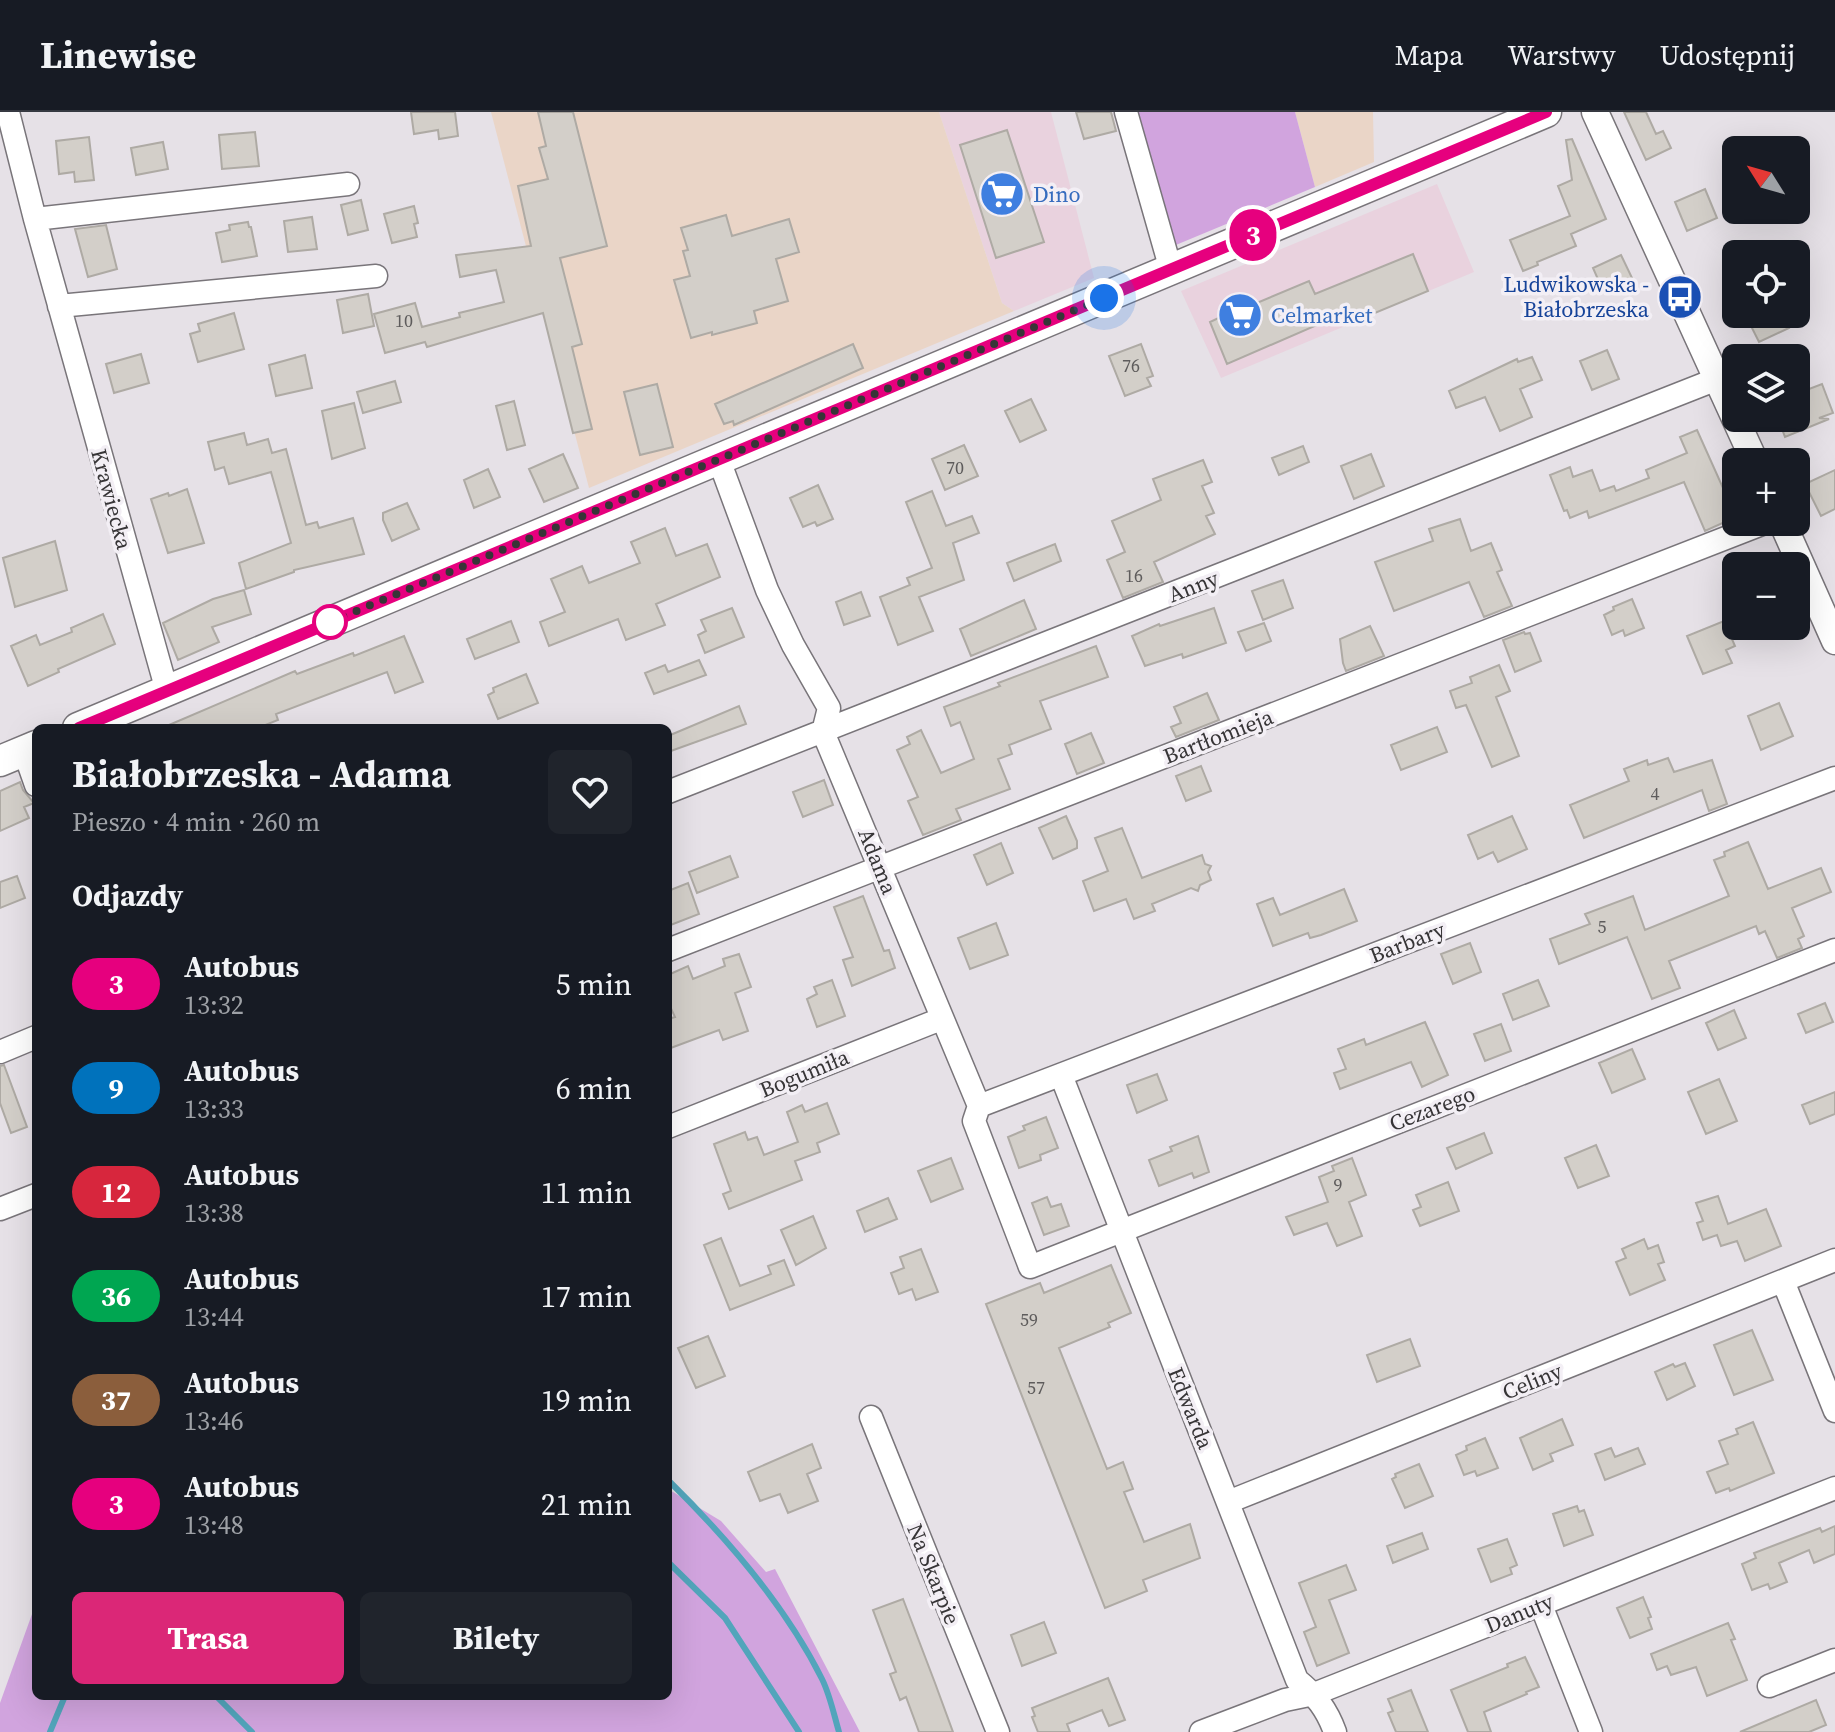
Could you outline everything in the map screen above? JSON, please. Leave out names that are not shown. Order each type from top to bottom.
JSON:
[{"type":"main road","points":[[88,724],[1546,112]]},
{"type":"street","name":"Krawiecka","points":[[8,112],[167,691]]},
{"type":"street","points":[[1126,112],[1171,270]]},
{"type":"street","points":[[1595,112],[1749,448]]},
{"type":"street","points":[[35,219],[348,184]]},
{"type":"street","points":[[59,306],[376,276]]},
{"type":"street","name":"Anny","points":[[672,790],[1717,379]]},
{"type":"street","name":"Adama","points":[[719,460],[767,590],[793,645],[829,708],[823,732],[979,1106],[974,1121],[1030,1267]]},
{"type":"street","name":"Bartłomieja","points":[[672,948],[1731,536]]},
{"type":"street","points":[[1788,536],[1835,641]]},
{"type":"street","points":[[20,753],[32,777]]},
{"type":"street","name":"Barbary","points":[[979,1106],[1835,778]]},
{"type":"street","name":"Cezarego","points":[[1030,1267],[1835,950]]},
{"type":"street","name":"Bogumiła","points":[[672,1125],[941,1019]]},
{"type":"street","points":[[0,1052],[32,1039]]},
{"type":"street","name":"Edwarda","points":[[1061,1075],[1297,1680],[1314,1694],[1329,1715],[1335,1732]]},
{"type":"street","points":[[0,1209],[32,1197]]},
{"type":"street","name":"Celiny","points":[[1228,1502],[1835,1260]]},
{"type":"street","points":[[1783,1281],[1835,1411]]},
{"type":"street","name":"Na Skarpie","points":[[871,1417],[998,1732]]},
{"type":"street","name":"Danuty","points":[[1201,1732],[1285,1700],[1314,1694],[1835,1488]]},
{"type":"street","points":[[1541,1605],[1591,1732]]},
{"type":"street","points":[[1769,1686],[1835,1660]]},
{"type":"shaded area","points":[[491,112],[939,112],[1002,303],[1014,311],[589,488]]},
{"type":"shaded area","points":[[939,112],[1051,112],[1094,278],[1014,311],[1002,303]]},
{"type":"shaded area","points":[[1134,112],[1295,112],[1315,187],[1171,247]]},
{"type":"shaded area","points":[[1295,112],[1373,112],[1374,162],[1315,187]]},
{"type":"shaded area","points":[[1437,184],[1474,272],[1221,378],[1181,291]]},
{"type":"shaded area","points":[[672,1491],[721,1521],[766,1572],[775,1569],[860,1732],[0,1732],[0,1703],[32,1614],[32,1700],[672,1700]]},
{"type":"building","points":[[411,112],[455,112],[458,136],[439,139],[438,130],[414,134]]},
{"type":"building","points":[[538,112],[573,112],[607,246],[560,258],[582,344],[572,347],[592,429],[573,433],[543,313],[427,347],[425,342],[385,353],[374,314],[415,303],[422,327],[460,317],[459,313],[504,302],[496,270],[460,277],[456,255],[531,246],[518,186],[548,179],[539,148],[546,146]]},
{"type":"building","points":[[1076,112],[1111,112],[1116,131],[1084,139]]},
{"type":"building","points":[[1624,112],[1646,112],[1656,134],[1663,131],[1671,148],[1646,160]]},
{"type":"building","name":"Dino","points":[[1007,130],[1044,242],[996,258],[960,145]]},
{"type":"building","points":[[255,132],[259,166],[222,169],[219,135]]},
{"type":"building","points":[[89,137],[94,180],[75,182],[74,172],[59,174],[56,141]]},
{"type":"building","points":[[1572,139],[1606,219],[1571,234],[1576,246],[1523,271],[1510,240],[1570,216],[1558,186],[1572,180],[1566,140]]},
{"type":"building","points":[[163,142],[168,169],[136,175],[131,148]]},
{"type":"building","points":[[1705,189],[1717,218],[1687,231],[1675,202]]},
{"type":"building","points":[[361,200],[368,230],[348,235],[341,205]]},
{"type":"building","points":[[414,206],[417,237],[392,243],[384,214]]},
{"type":"building","points":[[726,215],[732,236],[789,219],[799,252],[776,259],[788,301],[754,311],[757,323],[691,338],[674,280],[690,276],[683,251],[688,250],[681,228]]},
{"type":"building","points":[[312,217],[317,249],[288,252],[284,221]]},
{"type":"building","points":[[248,222],[257,256],[222,262],[216,233],[230,230],[229,225]]},
{"type":"building","points":[[106,225],[117,269],[88,277],[75,229]]},
{"type":"building","points":[[1413,254],[1428,291],[1346,325],[1342,314],[1227,364],[1210,322],[1227,314],[1225,308],[1242,301],[1245,308],[1309,281],[1315,294]]},
{"type":"building","points":[[1621,255],[1633,280],[1604,293],[1593,268]]},
{"type":"building","points":[[368,294],[374,326],[343,333],[337,300]]},
{"type":"building","points":[[234,313],[244,349],[198,362],[190,334],[200,331],[198,324]]},
{"type":"building","points":[[1752,328],[1789,328],[1759,342]]},
{"type":"building","points":[[853,344],[863,368],[734,425],[733,421],[724,424],[715,404]]},
{"type":"building","points":[[1141,344],[1153,376],[1147,378],[1151,386],[1125,396],[1109,356]]},
{"type":"building","points":[[1607,350],[1619,379],[1592,390],[1580,361]]},
{"type":"building","points":[[141,354],[149,383],[114,393],[106,364]]},
{"type":"building","points":[[305,355],[312,388],[276,396],[269,365]]},
{"type":"building","points":[[1532,357],[1542,380],[1520,389],[1532,417],[1500,431],[1485,397],[1456,408],[1449,391],[1517,359],[1518,362]]},
{"type":"building","points":[[395,381],[401,402],[363,413],[357,392]]},
{"type":"building","points":[[657,384],[673,447],[640,455],[624,392]]},
{"type":"building","points":[[1822,384],[1833,413],[1819,418],[1829,419],[1810,427],[1810,389]]},
{"type":"building","points":[[1031,399],[1046,430],[1020,442],[1005,411]]},
{"type":"building","points":[[514,401],[525,445],[507,450],[496,406]]},
{"type":"building","points":[[354,403],[365,448],[332,459],[322,411]]},
{"type":"building","points":[[1697,430],[1722,486],[1722,523],[1705,531],[1684,482],[1589,518],[1587,511],[1570,518],[1567,510],[1564,511],[1550,475],[1570,467],[1573,477],[1592,470],[1600,491],[1614,486],[1616,491],[1649,478],[1646,470],[1687,453],[1680,437]]},
{"type":"building","points":[[244,433],[247,445],[268,439],[272,453],[286,449],[306,525],[317,522],[319,528],[353,518],[364,554],[294,570],[246,589],[239,563],[291,543],[271,472],[229,484],[224,467],[215,470],[208,442]]},
{"type":"building","points":[[964,445],[978,476],[945,490],[932,459]]},
{"type":"building","points":[[1303,446],[1309,462],[1279,475],[1272,458]]},
{"type":"building","points":[[563,454],[578,488],[544,502],[529,469]]},
{"type":"building","points":[[1371,454],[1384,486],[1354,499],[1341,466]]},
{"type":"building","points":[[1203,460],[1212,482],[1202,486],[1214,513],[1206,516],[1215,534],[1154,562],[1163,582],[1123,598],[1107,560],[1125,552],[1112,521],[1161,500],[1153,479]]},
{"type":"building","points":[[488,469],[500,497],[474,508],[464,480]]},
{"type":"building","points":[[1835,470],[1835,509],[1821,516],[1810,494],[1810,482]]},
{"type":"building","points":[[818,485],[833,519],[817,526],[815,522],[803,527],[790,498]]},
{"type":"building","points":[[187,489],[204,543],[168,553],[151,499]]},
{"type":"building","points":[[932,491],[946,526],[972,516],[979,533],[953,543],[964,580],[919,597],[933,631],[898,645],[880,597],[910,585],[907,578],[932,568],[906,502]]},
{"type":"building","points":[[407,503],[419,529],[392,541],[383,513]]},
{"type":"building","points":[[1460,519],[1471,551],[1491,543],[1502,570],[1497,572],[1512,606],[1484,617],[1469,582],[1394,611],[1375,562],[1433,541],[1429,529]]},
{"type":"building","points":[[665,528],[676,556],[707,544],[720,577],[656,604],[665,625],[626,640],[618,619],[549,646],[540,622],[565,612],[551,579],[582,566],[589,583],[640,563],[631,542]]},
{"type":"building","points":[[55,541],[67,590],[15,607],[3,558]]},
{"type":"building","points":[[1055,544],[1061,561],[1014,581],[1007,563]]},
{"type":"building","points":[[1283,580],[1293,608],[1263,620],[1252,591]]},
{"type":"building","points":[[244,590],[251,614],[212,627],[219,642],[178,660],[163,623],[213,599]]},
{"type":"building","points":[[861,592],[870,616],[844,625],[836,602]]},
{"type":"building","points":[[1632,599],[1644,628],[1625,636],[1623,630],[1612,635],[1604,615],[1614,610],[1613,607]]},
{"type":"building","points":[[1024,600],[1036,629],[971,656],[960,629]]},
{"type":"building","points":[[732,608],[744,637],[705,653],[698,635],[706,631],[701,620]]},
{"type":"building","points":[[1214,608],[1226,643],[1183,658],[1182,654],[1145,666],[1132,636],[1159,624]]},
{"type":"building","points":[[103,614],[115,644],[28,686],[11,646],[36,635],[40,645],[72,632],[71,628]]},
{"type":"building","points":[[511,621],[519,642],[475,659],[467,639]]},
{"type":"building","points":[[1722,622],[1722,640],[1732,640],[1735,646],[1726,650],[1732,663],[1703,674],[1687,636]]},
{"type":"building","points":[[1264,623],[1271,641],[1246,651],[1238,632]]},
{"type":"building","points":[[1370,626],[1384,656],[1346,671],[1340,639]]},
{"type":"building","points":[[1524,632],[1530,633],[1541,661],[1515,672],[1503,640]]},
{"type":"building","points":[[404,636],[423,682],[395,693],[387,672],[276,714],[278,720],[268,724],[171,724],[295,671],[297,674],[353,653],[354,656]]},
{"type":"building","points":[[1096,646],[1108,677],[1040,701],[1051,729],[1009,745],[1012,754],[998,759],[1010,789],[956,809],[961,820],[923,835],[908,801],[918,797],[897,750],[910,744],[907,737],[921,730],[941,773],[974,759],[960,722],[951,726],[944,707]]},
{"type":"building","points":[[699,660],[706,675],[654,694],[645,673],[665,665],[668,672]]},
{"type":"building","points":[[1499,665],[1510,691],[1496,697],[1519,756],[1492,767],[1466,705],[1456,708],[1450,691],[1472,683],[1470,677]]},
{"type":"building","points":[[526,674],[538,703],[498,719],[488,695],[494,692],[493,688]]},
{"type":"building","points":[[1207,693],[1219,720],[1176,737],[1171,727],[1181,723],[1174,707]]},
{"type":"building","points":[[1779,703],[1793,736],[1761,750],[1748,716]]},
{"type":"building","points":[[739,706],[746,724],[672,751],[672,734]]},
{"type":"building","points":[[1437,727],[1447,752],[1401,770],[1391,745]]},
{"type":"building","points":[[1091,733],[1104,763],[1077,774],[1065,744]]},
{"type":"building","points":[[1668,758],[1674,772],[1712,760],[1727,804],[1709,811],[1702,790],[1584,838],[1570,805],[1629,781],[1624,769],[1647,760],[1648,765]]},
{"type":"building","points":[[1201,766],[1211,791],[1186,801],[1176,776]]},
{"type":"building","points":[[824,780],[833,805],[803,817],[793,792]]},
{"type":"building","points":[[20,782],[32,804],[24,807],[29,818],[0,831],[0,791]]},
{"type":"building","points":[[1066,816],[1077,848],[1053,859],[1039,828]]},
{"type":"building","points":[[1512,816],[1527,849],[1498,862],[1493,852],[1478,859],[1468,835]]},
{"type":"building","points":[[1122,828],[1142,878],[1202,855],[1205,864],[1211,866],[1208,872],[1211,880],[1200,885],[1198,891],[1191,888],[1152,904],[1155,911],[1134,919],[1126,899],[1094,911],[1083,881],[1108,871],[1095,838]]},
{"type":"building","points":[[1748,842],[1768,889],[1821,868],[1831,892],[1792,908],[1804,936],[1798,939],[1802,948],[1777,958],[1765,931],[1759,934],[1756,926],[1669,961],[1680,988],[1652,999],[1627,937],[1559,964],[1550,939],[1590,924],[1585,914],[1633,896],[1645,930],[1729,896],[1714,860]]},
{"type":"building","points":[[1001,843],[1013,873],[987,885],[974,855]]},
{"type":"building","points":[[730,856],[738,877],[697,893],[689,872]]},
{"type":"building","points":[[17,876],[25,898],[0,908],[0,882]]},
{"type":"building","points":[[688,883],[699,914],[672,924],[672,889]]},
{"type":"building","points":[[1344,889],[1357,921],[1321,935],[1310,938],[1308,933],[1273,946],[1257,904],[1273,898],[1280,915]]},
{"type":"building","points":[[863,896],[884,951],[889,950],[895,968],[852,986],[843,960],[853,957],[834,907]]},
{"type":"building","points":[[996,923],[1008,955],[970,969],[958,938]]},
{"type":"building","points":[[1470,943],[1481,972],[1453,984],[1441,954]]},
{"type":"building","points":[[739,954],[751,987],[735,993],[748,1031],[723,1040],[719,1030],[672,1048],[672,1018],[675,1017],[672,1011],[672,973],[688,966],[693,979],[725,966],[723,959]]},
{"type":"building","points":[[832,980],[845,1016],[817,1027],[807,999],[817,994],[814,987]]},
{"type":"building","points":[[1538,980],[1549,1006],[1513,1020],[1503,994]]},
{"type":"building","points":[[1825,1003],[1833,1022],[1806,1033],[1798,1014]]},
{"type":"building","points":[[1734,1010],[1746,1038],[1718,1050],[1706,1023]]},
{"type":"building","points":[[1425,1022],[1448,1075],[1422,1087],[1411,1062],[1340,1089],[1334,1073],[1346,1069],[1338,1049],[1364,1039],[1366,1045]]},
{"type":"building","points":[[1501,1024],[1511,1051],[1485,1061],[1474,1034]]},
{"type":"building","points":[[1632,1049],[1645,1079],[1612,1093],[1599,1063]]},
{"type":"building","points":[[4,1065],[27,1127],[11,1133],[0,1103],[0,1066]]},
{"type":"building","points":[[1157,1074],[1167,1100],[1137,1113],[1127,1085]]},
{"type":"building","points":[[1719,1079],[1737,1121],[1706,1134],[1688,1092]]},
{"type":"building","points":[[1835,1092],[1835,1114],[1810,1124],[1802,1105]]},
{"type":"building","points":[[827,1103],[839,1134],[817,1143],[820,1152],[795,1161],[802,1180],[729,1209],[723,1194],[731,1191],[714,1144],[745,1132],[748,1140],[757,1137],[764,1155],[798,1142],[787,1112],[802,1105],[805,1112]]},
{"type":"building","points":[[1046,1117],[1058,1148],[1040,1155],[1041,1160],[1019,1168],[1008,1137],[1025,1130],[1023,1126]]},
{"type":"building","points":[[1484,1133],[1492,1153],[1456,1169],[1447,1148]]},
{"type":"building","points":[[1198,1136],[1209,1172],[1194,1178],[1192,1173],[1159,1186],[1149,1160],[1172,1151],[1170,1147]]},
{"type":"building","points":[[1596,1145],[1609,1176],[1578,1188],[1565,1158]]},
{"type":"building","points":[[951,1158],[963,1189],[931,1202],[918,1171]]},
{"type":"building","points":[[1352,1158],[1366,1195],[1349,1202],[1362,1236],[1337,1246],[1327,1223],[1294,1235],[1286,1217],[1328,1202],[1319,1177],[1334,1171],[1332,1166]]},
{"type":"building","points":[[1448,1182],[1459,1211],[1420,1226],[1413,1210],[1421,1207],[1416,1195]]},
{"type":"building","points":[[1718,1196],[1728,1224],[1766,1209],[1781,1246],[1745,1261],[1737,1241],[1721,1246],[1717,1235],[1703,1240],[1697,1223],[1703,1221],[1696,1203]]},
{"type":"building","points":[[1047,1197],[1051,1207],[1061,1204],[1069,1226],[1044,1235],[1032,1203]]},
{"type":"building","points":[[888,1198],[897,1219],[865,1232],[857,1211]]},
{"type":"building","points":[[813,1216],[826,1248],[796,1265],[781,1230]]},
{"type":"building","points":[[721,1238],[740,1286],[771,1274],[768,1266],[784,1260],[794,1285],[730,1310],[704,1245]]},
{"type":"building","points":[[1644,1239],[1648,1249],[1658,1245],[1664,1262],[1658,1264],[1665,1280],[1630,1295],[1616,1262],[1626,1258],[1622,1249]]},
{"type":"building","points":[[921,1249],[938,1292],[916,1300],[912,1289],[899,1294],[891,1273],[904,1268],[900,1257]]},
{"type":"building","points":[[1111,1265],[1131,1313],[1108,1323],[1110,1327],[1059,1348],[1107,1469],[1123,1462],[1133,1489],[1124,1492],[1144,1542],[1190,1524],[1200,1558],[1143,1580],[1147,1591],[1105,1608],[986,1304],[1040,1283],[1044,1293]]},
{"type":"building","points":[[1752,1330],[1773,1380],[1734,1395],[1714,1345]]},
{"type":"building","points":[[708,1336],[725,1376],[696,1388],[678,1348]]},
{"type":"building","points":[[1410,1339],[1420,1366],[1377,1382],[1367,1355]]},
{"type":"building","points":[[1685,1363],[1695,1386],[1667,1400],[1655,1372],[1673,1364],[1675,1367]]},
{"type":"building","points":[[1562,1419],[1573,1445],[1550,1454],[1553,1461],[1533,1470],[1520,1438]]},
{"type":"building","points":[[1753,1422],[1774,1473],[1730,1491],[1729,1488],[1716,1493],[1707,1472],[1728,1464],[1719,1441],[1738,1434],[1736,1429]]},
{"type":"building","points":[[1485,1438],[1498,1468],[1477,1476],[1475,1471],[1464,1475],[1456,1455],[1467,1450],[1466,1446]]},
{"type":"building","points":[[812,1444],[821,1468],[807,1474],[818,1501],[788,1513],[780,1494],[760,1501],[748,1472]]},
{"type":"building","points":[[1611,1448],[1615,1457],[1638,1448],[1645,1464],[1605,1480],[1595,1454]]},
{"type":"building","points":[[1419,1464],[1433,1496],[1405,1508],[1392,1479],[1396,1477],[1395,1474]]},
{"type":"building","points":[[1577,1506],[1579,1512],[1584,1510],[1593,1535],[1564,1546],[1553,1514]]},
{"type":"building","points":[[1835,1526],[1835,1554],[1814,1563],[1809,1550],[1779,1563],[1787,1582],[1770,1589],[1768,1584],[1752,1590],[1742,1564],[1756,1558],[1754,1553],[1820,1528],[1822,1532]]},
{"type":"building","points":[[1422,1533],[1428,1549],[1393,1563],[1387,1546]]},
{"type":"building","points":[[1507,1539],[1517,1565],[1510,1568],[1512,1574],[1491,1582],[1478,1549]]},
{"type":"building","points":[[1346,1565],[1356,1590],[1329,1600],[1349,1653],[1317,1666],[1304,1632],[1316,1627],[1299,1583]]},
{"type":"building","points":[[1643,1597],[1652,1629],[1630,1638],[1617,1608]]},
{"type":"building","points":[[903,1599],[953,1732],[919,1732],[906,1697],[900,1700],[890,1674],[896,1672],[873,1610]]},
{"type":"building","points":[[1044,1622],[1056,1653],[1022,1666],[1011,1635]]},
{"type":"building","points":[[1728,1623],[1735,1639],[1731,1640],[1747,1680],[1707,1696],[1696,1667],[1671,1675],[1667,1666],[1657,1670],[1651,1654]]},
{"type":"building","points":[[1525,1657],[1539,1687],[1484,1712],[1491,1732],[1468,1732],[1451,1690]]},
{"type":"building","points":[[1108,1678],[1125,1720],[1109,1726],[1102,1710],[1067,1724],[1070,1732],[1038,1732],[1032,1708]]},
{"type":"building","points":[[1411,1690],[1428,1732],[1396,1732],[1388,1713],[1393,1711],[1388,1699]]},
{"type":"building","points":[[1816,1700],[1826,1725],[1809,1732],[1740,1732]]},
{"type":"waterway","points":[[672,1484],[733,1549],[791,1625],[825,1685],[839,1732]]},
{"type":"waterway","points":[[672,1566],[725,1618],[799,1732]]},
{"type":"waterway","points":[[50,1732],[63,1700]]},
{"type":"waterway","points":[[220,1700],[252,1732]]},
{"type":"bus line","name":"3","points":[[89,724],[1546,112]]},
{"type":"place","name":"Dino","points":[[1002,194]]},
{"type":"place","name":"Ludwikowska - Białobrzeska","points":[[1680,297]]},
{"type":"place","name":"Celmarket","points":[[1240,315]]},
{"type":"route","points":[[330,622],[1104,298]]}]
